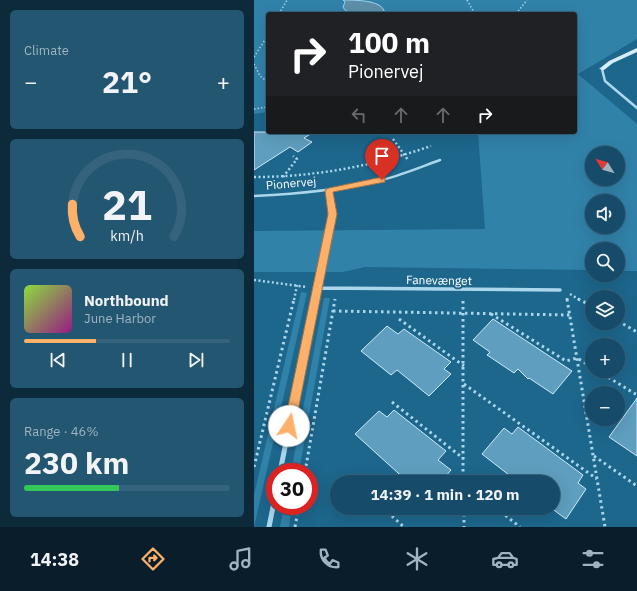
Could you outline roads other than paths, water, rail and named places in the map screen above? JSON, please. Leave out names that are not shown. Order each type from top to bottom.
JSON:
[{"type":"street","points":[[637,50],[611,62],[602,69],[605,81],[637,108]]},
{"type":"street","name":"Pionervej","points":[[282,463],[332,214],[329,190]]},
{"type":"street","name":"Fanevænget","points":[[317,288],[560,290]]},
{"type":"street","points":[[269,527],[271,515]]},
{"type":"lane","name":"Pionervej","points":[[254,196],[284,196],[329,190],[382,180],[440,160]]}]
